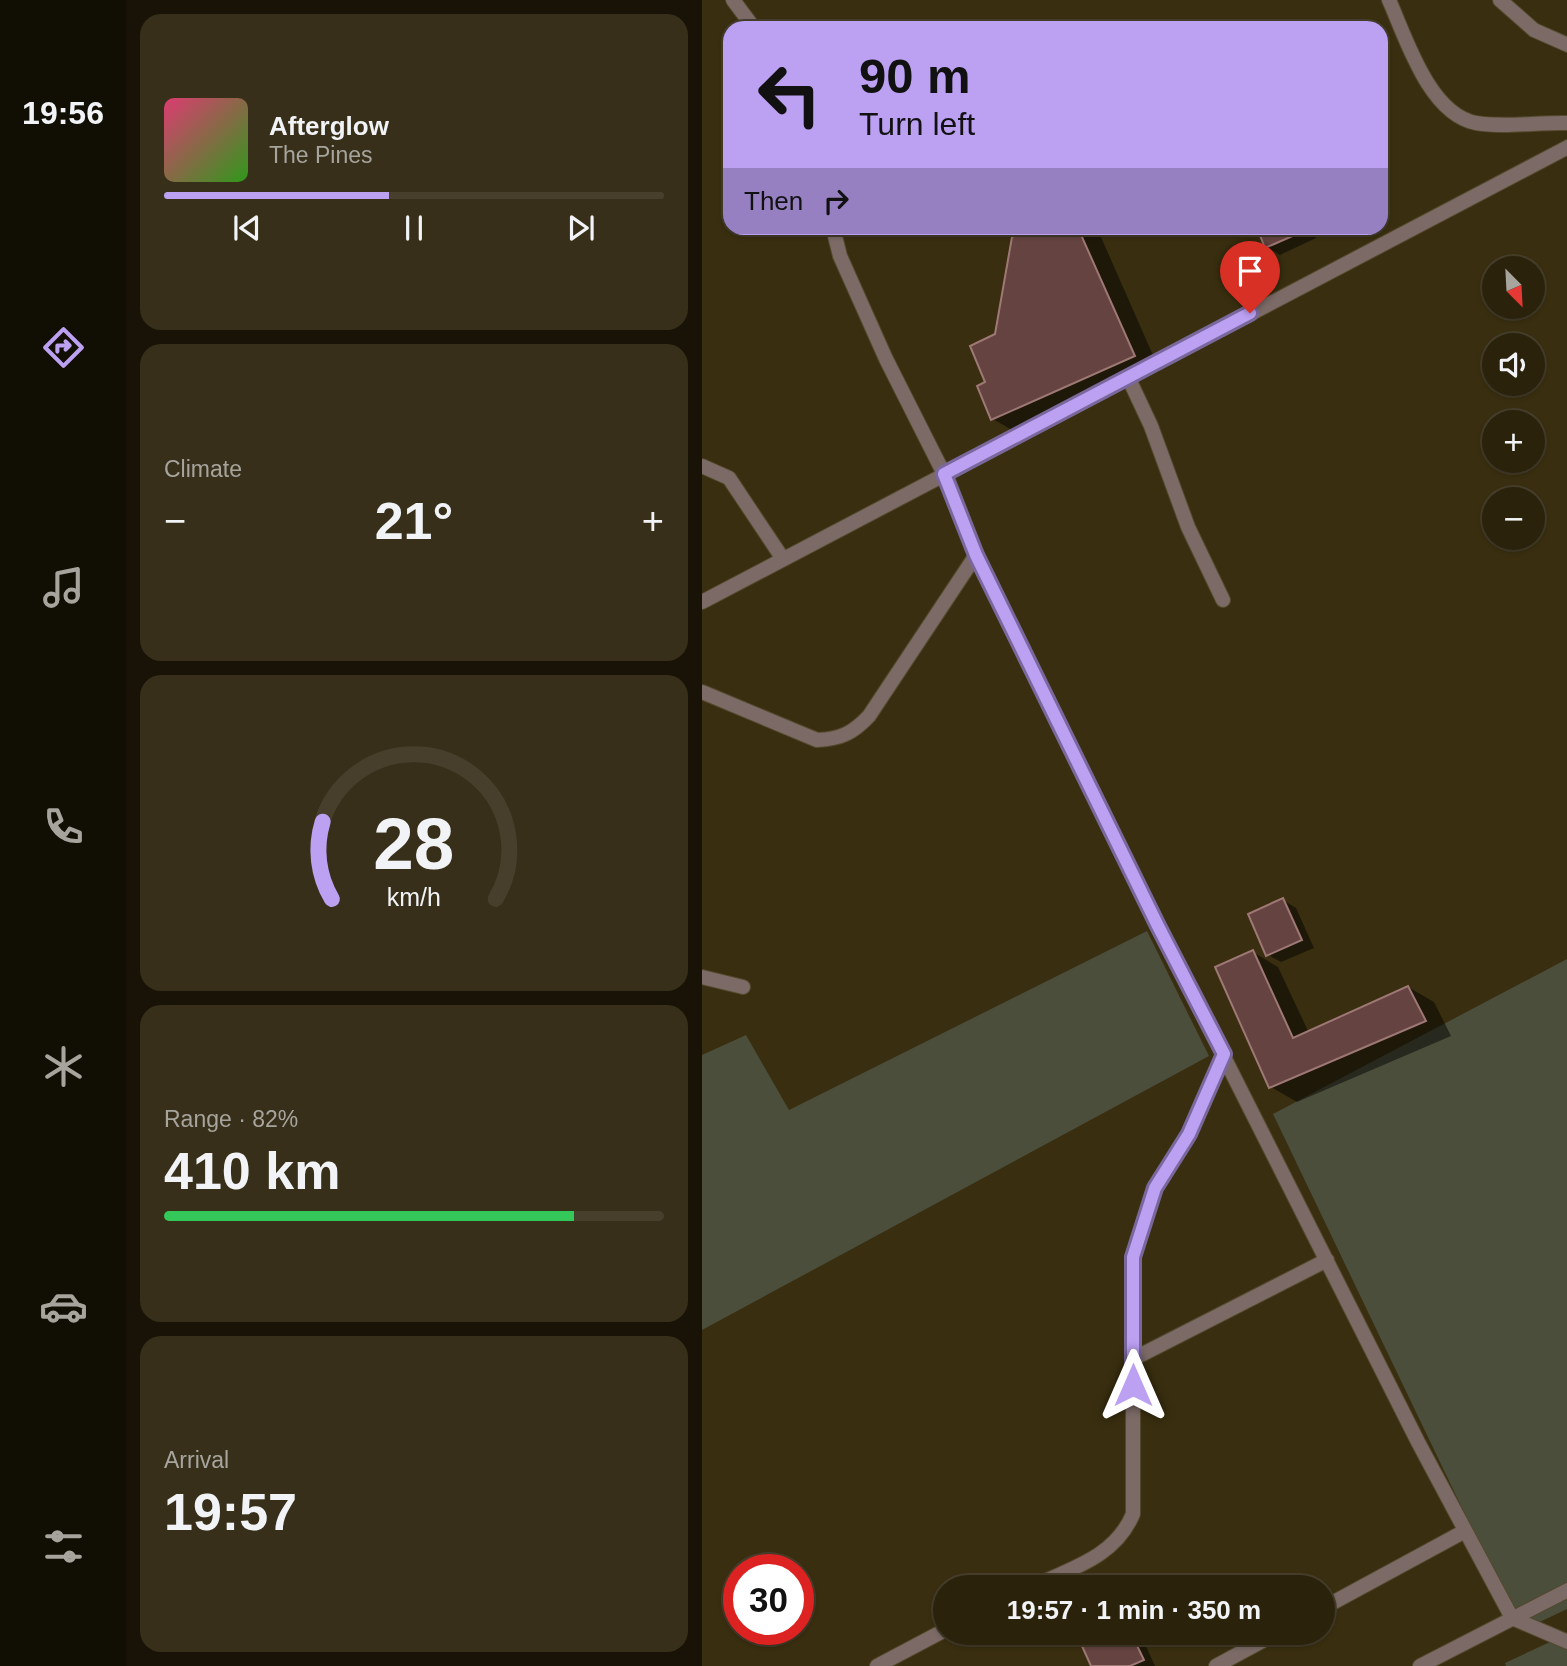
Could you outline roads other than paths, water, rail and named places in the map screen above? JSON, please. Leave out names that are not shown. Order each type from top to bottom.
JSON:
[{"type":"street","points":[[733,0],[749,21]]},
{"type":"street","points":[[1389,0],[1424,76],[1444,108],[1475,122],[1567,123]]},
{"type":"street","points":[[1500,0],[1534,30],[1567,45]]},
{"type":"street","points":[[702,602],[1567,147]]},
{"type":"street","points":[[835,235],[840,256],[886,359],[944,474],[976,555],[1158,926],[1465,1531],[1512,1618],[1567,1642]]},
{"type":"street","points":[[1128,377],[1151,426],[1188,527],[1223,600]]},
{"type":"street","points":[[702,466],[729,478],[783,559]]},
{"type":"street","points":[[702,692],[818,740],[835,740],[855,731],[869,716],[976,555]]},
{"type":"street","points":[[702,977],[743,987]]},
{"type":"street","points":[[1057,1575],[1110,1549],[1126,1530],[1133,1514],[1133,1257],[1155,1188],[1189,1134],[1224,1054]]},
{"type":"street","points":[[1133,1359],[1327,1260]]},
{"type":"street","points":[[1335,1601],[1465,1531]]},
{"type":"street","points":[[1422,1666],[1567,1590]]},
{"type":"street","points":[[878,1666],[933,1636]]},
{"type":"street","points":[[1216,1666],[1255,1645]]}]
